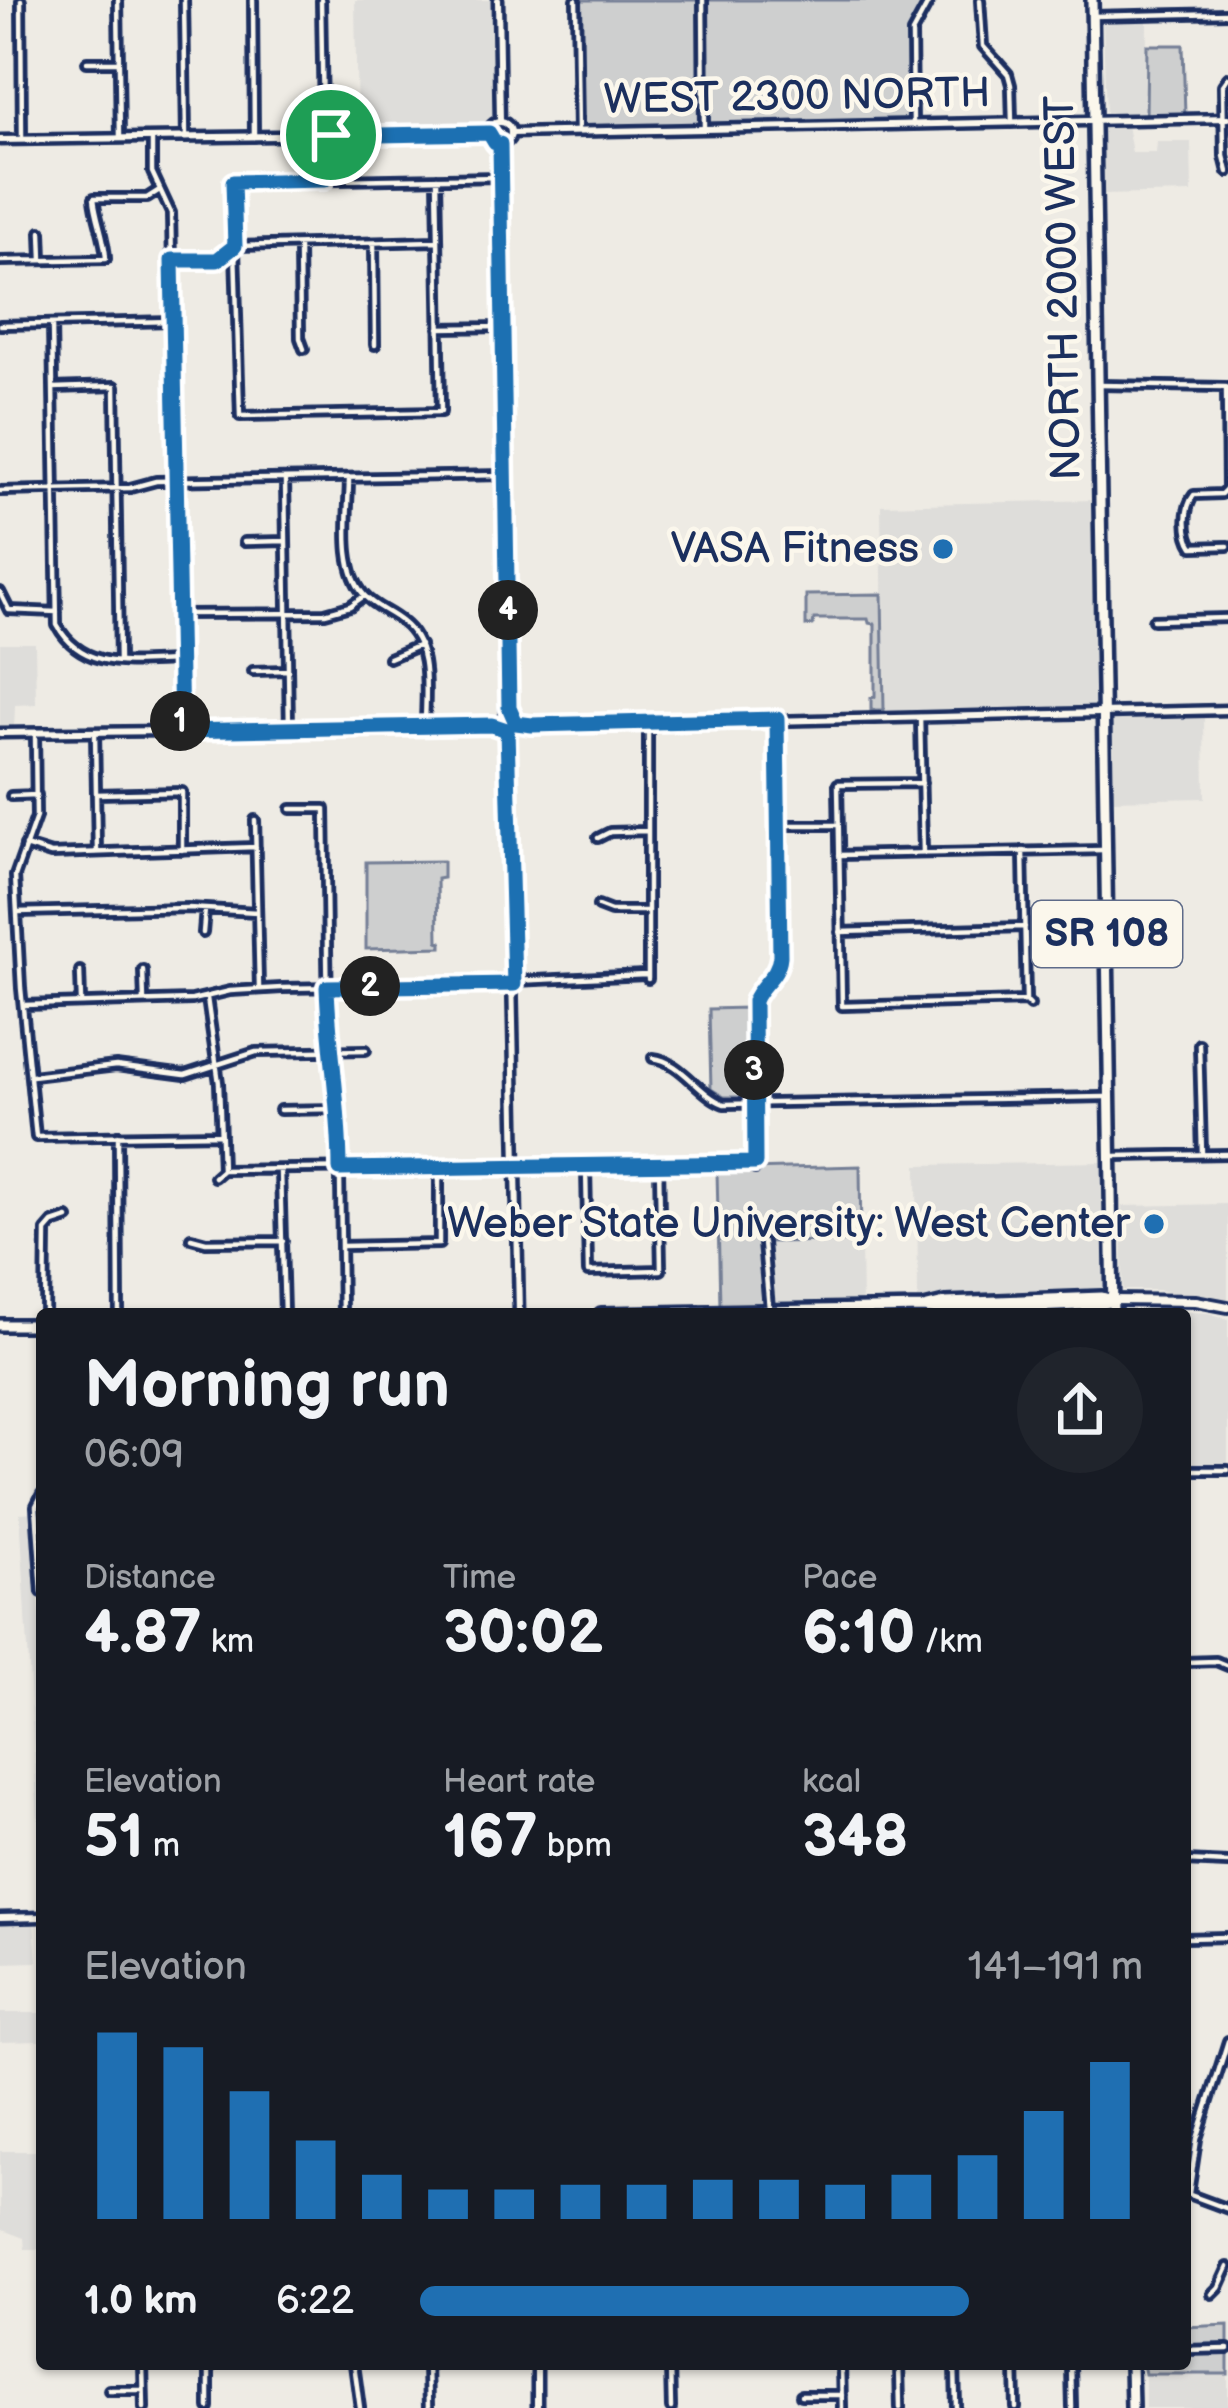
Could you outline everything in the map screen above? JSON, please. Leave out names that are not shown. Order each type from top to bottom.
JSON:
[{"type":"main road","name":"NORTH 2000 WEST","points":[[1091,0],[1104,713]]},
{"type":"main road","name":"SR 108","points":[[1104,713],[1113,1308]]},
{"type":"main road","points":[[932,1308],[945,1303],[1102,1297],[1196,1300],[1228,1307]]},
{"type":"main road","points":[[1056,1308],[1113,1300]]},
{"type":"main road","points":[[0,1325],[36,1324]]},
{"type":"main road","points":[[1131,2370],[1132,2408]]},
{"type":"street","points":[[21,0],[22,140]]},
{"type":"street","points":[[118,0],[119,139]]},
{"type":"street","points":[[184,0],[186,137]]},
{"type":"street","points":[[253,0],[254,136]]},
{"type":"street","points":[[321,0],[324,180]]},
{"type":"street","points":[[489,133],[500,144],[511,133],[500,122],[498,0]]},
{"type":"street","points":[[576,0],[578,131]]},
{"type":"street","points":[[703,0],[704,129]]},
{"type":"street","points":[[913,125],[912,33],[931,0]]},
{"type":"street","points":[[980,0],[983,46],[1008,74],[1012,123]]},
{"type":"street","points":[[1173,0],[1174,14]]},
{"type":"street","points":[[1092,16],[1228,13]]},
{"type":"street","points":[[88,62],[118,62]]},
{"type":"street","points":[[1226,79],[1228,172]]},
{"type":"street","name":"WEST 2300 NORTH","points":[[511,133],[1226,118]]},
{"type":"street","points":[[0,140],[489,133],[500,122]]},
{"type":"street","points":[[152,138],[152,172],[171,213],[181,731]]},
{"type":"street","points":[[500,144],[519,1308]]},
{"type":"street","points":[[436,178],[441,412],[240,416],[233,182],[324,180],[436,178],[501,177]]},
{"type":"street","points":[[0,261],[106,259],[106,240],[95,216],[94,197],[147,197],[160,190]]},
{"type":"street","points":[[41,232],[42,260]]},
{"type":"street","points":[[172,260],[217,260],[235,246],[437,241]]},
{"type":"street","points":[[374,243],[375,345]]},
{"type":"street","points":[[299,245],[304,349]]},
{"type":"street","points":[[0,325],[174,321]]},
{"type":"street","points":[[52,324],[57,626],[77,652],[91,658],[179,661]]},
{"type":"street","points":[[439,328],[503,327]]},
{"type":"street","points":[[1099,385],[1227,387],[1227,488],[1221,494],[1194,495],[1188,502],[1187,538],[1193,547],[1228,546]]},
{"type":"street","points":[[53,388],[115,386],[119,662]]},
{"type":"street","points":[[0,491],[116,488],[175,481],[506,475]]},
{"type":"street","points":[[349,478],[349,551],[357,582],[364,596],[410,628],[420,645],[425,727]]},
{"type":"street","points":[[285,479],[290,729]]},
{"type":"street","points":[[244,542],[286,541]]},
{"type":"street","points":[[0,592],[9,610],[57,612]]},
{"type":"street","points":[[179,614],[339,611],[364,596]]},
{"type":"street","points":[[1153,620],[1228,618],[1228,633]]},
{"type":"street","points":[[389,658],[420,645]]},
{"type":"street","points":[[253,671],[288,670]]},
{"type":"street","points":[[0,733],[1228,710]]},
{"type":"street","points":[[920,717],[923,854]]},
{"type":"street","points":[[221,1170],[755,1166],[754,1001],[777,971],[780,956],[777,719]]},
{"type":"street","points":[[24,1005],[207,998],[259,990],[647,977],[648,722]]},
{"type":"street","points":[[95,732],[98,852]]},
{"type":"street","points":[[35,733],[36,817],[16,868],[36,1137],[220,1134]]},
{"type":"street","points":[[922,783],[838,784],[842,1006],[1028,1003],[1023,851]]},
{"type":"street","points":[[96,794],[182,792],[182,850]]},
{"type":"street","points":[[11,796],[37,795]]},
{"type":"street","points":[[291,809],[325,809],[327,987],[339,1109],[342,1308]]},
{"type":"street","points":[[255,820],[259,990]]},
{"type":"street","points":[[778,825],[838,825]]},
{"type":"street","points":[[598,838],[610,832],[648,831]]},
{"type":"street","points":[[25,846],[51,854],[256,848]]},
{"type":"street","points":[[839,855],[1105,850]]},
{"type":"street","points":[[598,906],[611,911],[648,911]]},
{"type":"street","points":[[203,933],[205,909]]},
{"type":"street","points":[[17,912],[257,912]]},
{"type":"street","points":[[840,932],[1024,927]]},
{"type":"street","points":[[143,970],[144,1000]]},
{"type":"street","points":[[80,971],[81,1001]]},
{"type":"street","points":[[207,998],[220,1134],[221,1170],[214,1178]]},
{"type":"street","points":[[1199,1044],[1202,1154]]},
{"type":"street","points":[[32,1076],[116,1066],[185,1075],[256,1052],[367,1050]]},
{"type":"street","points":[[653,1058],[664,1059],[718,1103],[1110,1097]]},
{"type":"street","points":[[280,1110],[339,1109]]},
{"type":"street","points":[[118,1136],[118,1308]]},
{"type":"street","points":[[1111,1156],[1228,1154]]},
{"type":"street","points":[[586,1165],[588,1272],[661,1270],[659,1164]]},
{"type":"street","points":[[341,1246],[440,1244],[439,1167]]},
{"type":"street","points":[[280,1169],[284,1308]]},
{"type":"street","points":[[45,1308],[46,1232],[52,1223],[68,1218]]},
{"type":"street","points":[[191,1238],[284,1241]]},
{"type":"street","points":[[763,1243],[770,1308]]},
{"type":"street","points":[[1191,1470],[1228,1470]]},
{"type":"street","points":[[1191,1661],[1228,1666]]},
{"type":"street","points":[[1191,1861],[1228,1863]]},
{"type":"street","points":[[0,1918],[36,1917]]},
{"type":"street","points":[[1191,1938],[1228,1937]]},
{"type":"street","points":[[1191,2171],[1228,2041]]},
{"type":"street","points":[[1191,2195],[1228,2209]]},
{"type":"street","points":[[1212,2294],[1220,2288],[1228,2266]]},
{"type":"street","points":[[1191,2350],[1228,2349]]},
{"type":"street","points":[[143,2370],[144,2408]]},
{"type":"street","points":[[208,2370],[209,2408]]},
{"type":"street","points":[[355,2370],[360,2408]]},
{"type":"street","points":[[427,2370],[428,2408]]},
{"type":"street","points":[[537,2370],[538,2408]]},
{"type":"street","points":[[670,2370],[671,2408]]},
{"type":"street","points":[[842,2370],[842,2408]]},
{"type":"street","points":[[899,2370],[900,2408]]},
{"type":"street","points":[[955,2370],[956,2408]]},
{"type":"street","points":[[1015,2370],[1016,2408]]},
{"type":"street","points":[[1070,2370],[1072,2408]]},
{"type":"street","points":[[109,2390],[143,2390]]},
{"type":"street","points":[[801,2395],[842,2395]]},
{"type":"shaded area","points":[[355,0],[495,0],[496,119],[485,130],[357,131]]},
{"type":"shaded area","points":[[579,0],[926,0],[909,29],[908,117],[904,121],[586,126],[581,122]]},
{"type":"shaded area","points":[[1147,21],[1146,116],[1106,116],[1103,24]]},
{"type":"shaded area","points":[[1147,45],[1183,45],[1185,116],[1146,116]]},
{"type":"shaded area","points":[[1127,125],[1132,153],[1156,153],[1157,142],[1191,142],[1192,193],[1099,195],[1098,126]]},
{"type":"shaded area","points":[[1097,500],[1100,709],[884,714],[881,505]]},
{"type":"shaded area","points":[[882,594],[884,710],[871,710],[875,624],[868,619],[814,619],[813,625],[806,626],[806,595]]},
{"type":"shaded area","points":[[0,643],[35,643],[36,704],[15,705],[14,729],[0,730]]},
{"type":"shaded area","points":[[1108,714],[1204,715],[1205,798],[1110,800]]},
{"type":"shaded area","points":[[443,861],[443,878],[437,879],[442,947],[366,949],[366,862]]},
{"type":"shaded area","points":[[746,1008],[748,1097],[724,1097],[711,1089],[709,1009]]},
{"type":"shaded area","points":[[1105,1162],[1103,1289],[918,1300],[917,1165]]},
{"type":"shaded area","points":[[860,1166],[861,1241],[760,1242],[765,1307],[720,1307],[717,1170]]},
{"type":"shaded area","points":[[1228,1204],[1228,1301],[1123,1290],[1122,1206]]},
{"type":"shaded area","points":[[861,1241],[862,1306],[773,1307],[767,1242]]},
{"type":"shaded area","points":[[1191,1312],[1228,1319],[1228,1467],[1191,1467]]},
{"type":"shaded area","points":[[33,1512],[36,1556],[36,1786],[20,1513]]},
{"type":"shaded area","points":[[34,1924],[36,1962],[0,1963],[0,1925]]},
{"type":"shaded area","points":[[0,2013],[36,2013],[36,2041],[0,2042]]},
{"type":"shaded area","points":[[0,2151],[36,2151],[36,2249],[25,2249],[24,2238],[0,2229]]},
{"type":"shaded area","points":[[1228,2325],[1228,2374],[1145,2374],[1144,2370],[1191,2370],[1191,2327]]},
{"type":"shaded area","points":[[1145,2374],[1228,2374],[1228,2408],[1145,2408]]},
{"type":"place","name":"VASA Fitness","points":[[943,549]]},
{"type":"place","name":"Weber State University: West Center","points":[[1154,1224]]},
{"type":"route","points":[[489,133],[500,144],[509,707],[516,723],[777,719],[780,956],[777,971],[754,1001],[755,1163],[340,1169],[338,1086],[330,1050],[327,987],[514,981],[509,739],[504,727],[181,731],[172,260],[217,260],[235,246],[233,182],[324,180],[323,136],[331,135],[489,133]]}]
